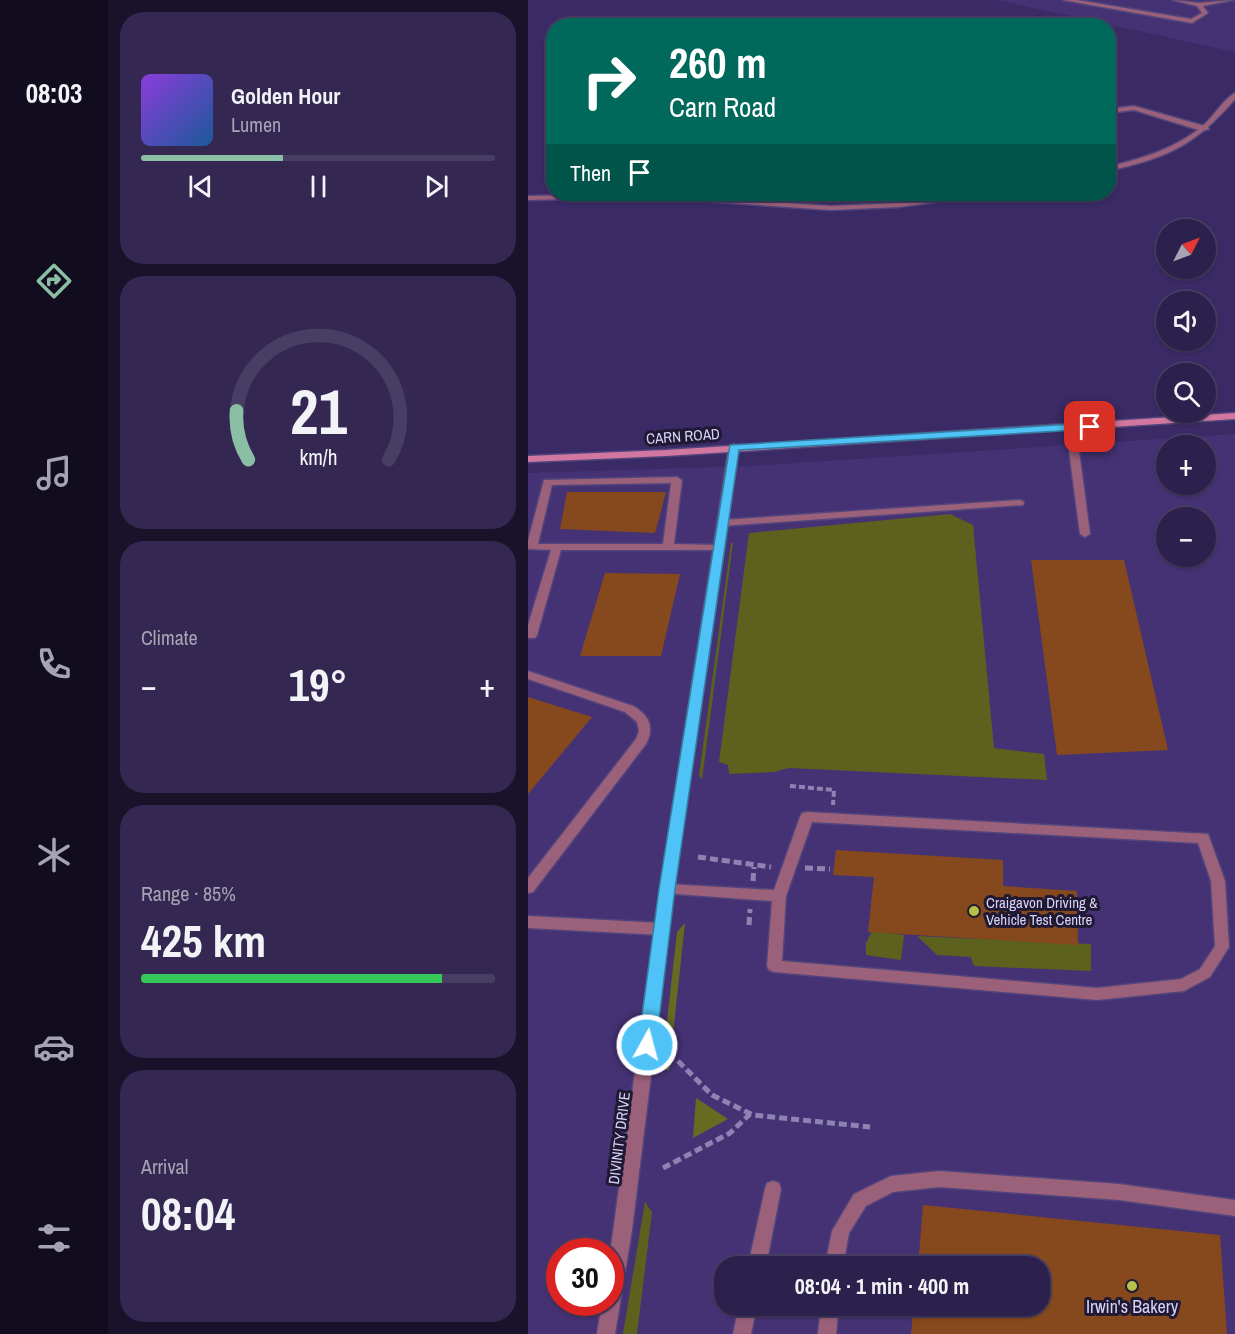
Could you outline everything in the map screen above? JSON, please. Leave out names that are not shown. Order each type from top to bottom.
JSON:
[{"type":"main road","name":"CARN ROAD","points":[[528,459],[666,453],[1235,416]]},
{"type":"street","points":[[1066,0],[1192,21],[1205,12],[1199,5]]},
{"type":"street","points":[[1176,0],[1199,5],[1228,0]]},
{"type":"street","points":[[1116,167],[1165,153],[1205,129],[1235,96]]},
{"type":"street","points":[[1116,110],[1134,108],[1205,129]]},
{"type":"street","points":[[528,198],[546,198]]},
{"type":"street","points":[[721,201],[810,208],[893,201]]},
{"type":"street","points":[[1071,428],[1085,534]]},
{"type":"street","name":"DIVINITY DRIVE","points":[[606,1334],[623,1230],[667,889],[734,447]]},
{"type":"street","points":[[668,547],[677,480],[548,482],[532,547],[720,548]]},
{"type":"street","points":[[722,523],[1019,503]]},
{"type":"street","points":[[531,636],[557,547]]},
{"type":"street","points":[[528,675],[630,710],[643,719],[646,732],[642,741],[528,888]]},
{"type":"street","points":[[807,817],[831,818],[1203,838],[1218,881],[1222,946],[1205,973],[1184,985],[1097,994],[774,966],[778,896],[807,817]]},
{"type":"street","points":[[667,889],[778,896]]},
{"type":"street","points":[[528,922],[662,929]]},
{"type":"street","points":[[836,1256],[841,1231],[860,1200],[891,1184],[939,1179],[1119,1192],[1235,1208]]},
{"type":"street","points":[[759,1256],[773,1189]]},
{"type":"street","points":[[742,1334],[746,1316]]},
{"type":"street","points":[[827,1334],[829,1316]]},
{"type":"path","points":[[790,786],[834,790],[831,818]]},
{"type":"path","points":[[698,857],[722,858],[749,867],[830,869]]},
{"type":"path","points":[[678,1061],[712,1095],[750,1114],[870,1127]]},
{"type":"path","points":[[663,1168],[730,1133],[750,1114]]},
{"type":"shaded area","points":[[997,0],[1235,0],[1235,52],[1116,26],[1116,18],[1079,18]]},
{"type":"shaded area","points":[[1235,434],[1235,1334],[528,1334],[528,473],[752,466],[1156,439],[1156,495],[1216,495],[1216,435]]},
{"type":"green space","points":[[950,514],[973,525],[994,748],[1044,754],[1047,780],[789,768],[774,772],[729,774],[728,765],[719,762],[749,533]]},
{"type":"green space","points":[[731,543],[733,543],[702,780],[699,775]]},
{"type":"green space","points":[[685,923],[669,1071],[662,1066],[677,932]]},
{"type":"green space","points":[[872,931],[904,935],[901,960],[866,955],[866,943]]},
{"type":"green space","points":[[917,936],[1091,944],[1091,971],[974,966],[971,957],[937,955]]},
{"type":"green space","points":[[696,1098],[728,1119],[693,1138]]},
{"type":"green space","points":[[645,1202],[652,1212],[637,1334],[623,1334]]},
{"type":"building","points":[[567,492],[666,492],[655,533],[560,529]]},
{"type":"building","points":[[1031,560],[1124,560],[1168,750],[1057,755]]},
{"type":"building","points":[[605,573],[680,574],[661,656],[580,656]]},
{"type":"building","points":[[528,697],[592,717],[528,794]]},
{"type":"building","name":"Craigavon Driving & Vehicle Test Centre","points":[[836,850],[1003,860],[1003,886],[1077,891],[1078,945],[868,932],[874,877],[833,875]]},
{"type":"building","name":"Irwin's Bakery","points":[[923,1205],[1220,1235],[1227,1334],[911,1334],[913,1316],[1050,1316],[1050,1256],[919,1256]]},
{"type":"place","name":"Craigavon Driving & Vehicle Test Centre","points":[[974,911]]},
{"type":"place","name":"Irwin's Bakery","points":[[1132,1286]]},
{"type":"route","points":[[647,1045],[667,889],[734,447],[1090,427]]}]
